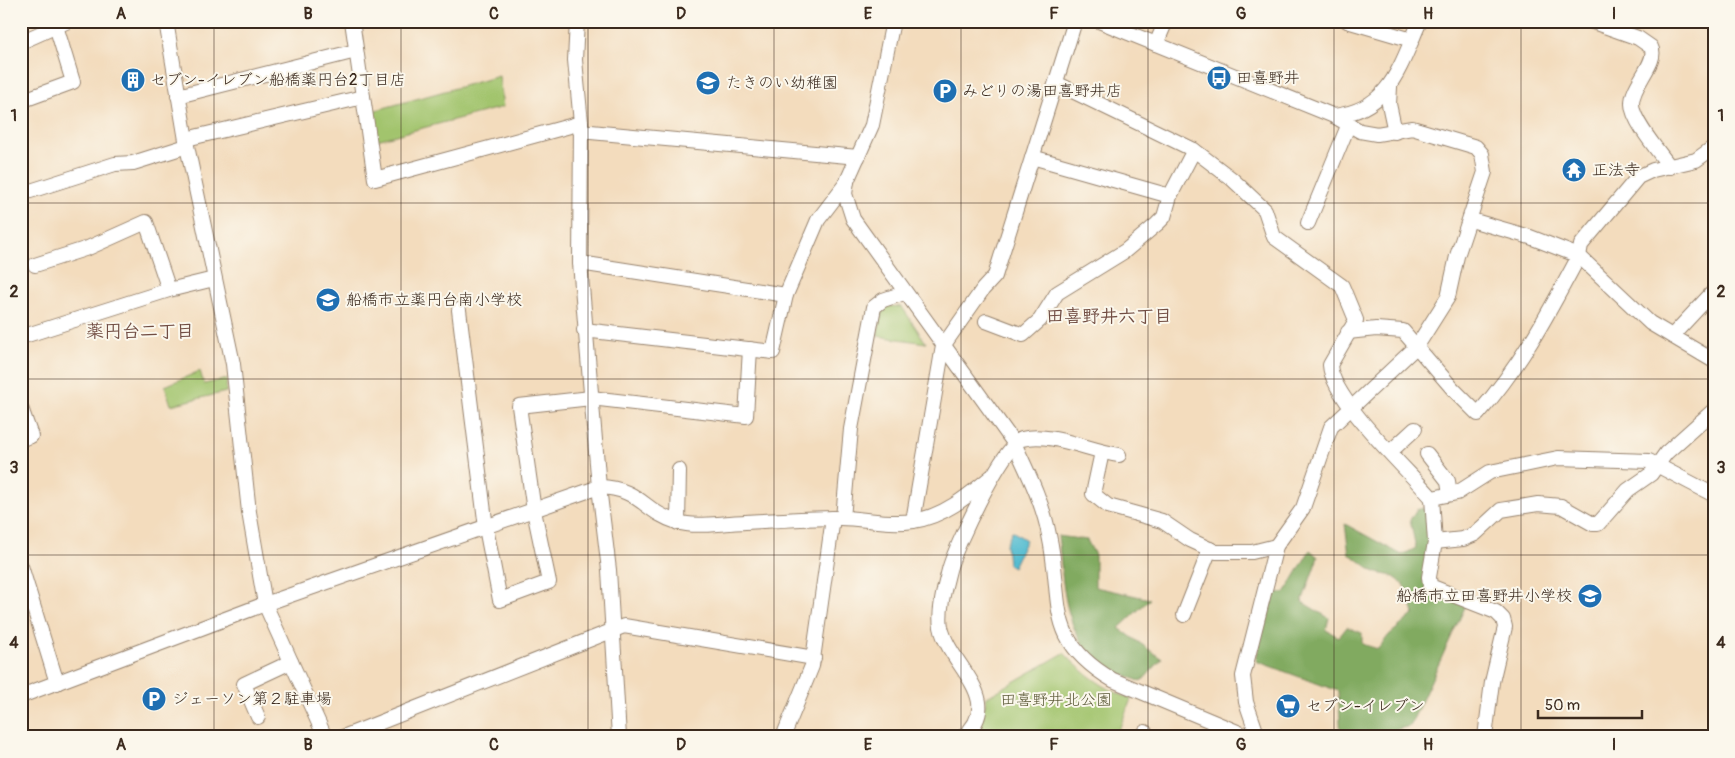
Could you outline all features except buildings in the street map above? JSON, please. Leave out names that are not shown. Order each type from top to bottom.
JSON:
[{"type":"street","points":[[166,21],[187,143],[233,364],[249,512],[265,604],[324,737]]},
{"type":"street","points":[[352,21],[375,179],[580,127],[858,157]]},
{"type":"street","points":[[577,21],[575,60],[580,127],[580,263],[590,398],[609,570],[619,737]]},
{"type":"street","points":[[584,330],[772,352],[786,295],[818,220],[847,181],[872,125],[893,21]]},
{"type":"street","points":[[912,521],[943,346],[983,289],[995,276],[1075,21]]},
{"type":"street","points":[[1099,21],[1334,116],[1348,126],[1360,131],[1377,134],[1412,128],[1476,147],[1482,154],[1485,172],[1471,220],[1457,256],[1448,297],[1417,346],[1331,427],[1303,508],[1276,546],[1243,676],[1246,702],[1258,737]]},
{"type":"street","points":[[1156,44],[1166,21]]},
{"type":"street","points":[[1347,21],[1412,40]]},
{"type":"street","points":[[1334,116],[1351,114],[1361,110],[1372,104],[1390,87],[1420,21]]},
{"type":"street","points":[[1590,21],[1638,38],[1651,47],[1653,58],[1635,90],[1632,104],[1636,118],[1670,167]]},
{"type":"street","points":[[21,42],[62,24],[73,82],[21,101]]},
{"type":"street","points":[[178,96],[356,51]]},
{"type":"street","points":[[1056,83],[1194,150],[1232,179],[1266,210],[1274,237],[1342,286],[1356,320],[1330,365],[1330,373],[1350,408],[1432,498],[1435,542],[1429,577],[1430,586],[1496,612],[1503,619],[1505,627],[1492,682],[1485,737]]},
{"type":"street","points":[[1390,87],[1389,104],[1395,132]]},
{"type":"street","points":[[21,194],[115,164],[133,163],[187,143],[363,98]]},
{"type":"street","points":[[1308,222],[1348,126]]},
{"type":"street","points":[[1348,332],[1376,329],[1403,331],[1453,389],[1478,414],[1503,386],[1533,343],[1579,256],[1582,245],[1638,177],[1653,170],[1696,160],[1714,147]]},
{"type":"street","points":[[986,321],[1024,335],[1040,320],[1056,293],[1125,251],[1164,217],[1170,196],[1194,150]]},
{"type":"street","points":[[1032,157],[1170,196]]},
{"type":"street","points":[[847,181],[845,194],[853,219],[904,293],[1014,443],[1032,480],[1046,519],[1054,566],[1058,612],[1066,637],[1074,648],[1099,671],[1113,680],[1249,737]]},
{"type":"street","points":[[1471,220],[1530,237],[1579,256],[1650,323],[1714,361]]},
{"type":"street","points":[[35,266],[88,248],[146,222],[169,290]]},
{"type":"street","points":[[580,263],[786,295]]},
{"type":"street","points":[[21,337],[169,290],[214,279]]},
{"type":"street","points":[[1672,336],[1714,291]]},
{"type":"street","points":[[783,737],[814,658],[851,429],[874,307],[883,300],[904,293]]},
{"type":"street","points":[[459,310],[486,528],[500,600],[549,582],[534,511],[519,406],[590,398],[746,416],[750,349]]},
{"type":"street","points":[[21,408],[31,436],[21,439]]},
{"type":"street","points":[[1435,542],[1463,539],[1475,534],[1501,510],[1538,504],[1561,506],[1593,524],[1598,524],[1628,490],[1651,474],[1666,453],[1714,410]]},
{"type":"street","points":[[1390,452],[1415,429]]},
{"type":"street","points":[[972,734],[978,720],[977,692],[944,637],[941,624],[949,568],[991,477],[1014,443],[1029,438],[1050,438],[1119,455]]},
{"type":"street","points":[[1102,452],[1093,494],[1108,506],[1162,521],[1190,540],[1216,552],[1236,553],[1276,546]]},
{"type":"street","points":[[1427,454],[1448,481],[1450,494]]},
{"type":"street","points":[[1432,498],[1457,493],[1490,472],[1548,458],[1649,461],[1714,495]]},
{"type":"street","points":[[678,470],[678,523]]},
{"type":"street","points":[[21,696],[265,604],[599,487],[616,488],[636,496],[660,514],[678,523],[704,524],[838,518],[883,522],[912,521],[934,516],[958,503],[991,477]]},
{"type":"street","points":[[1184,615],[1210,549]]},
{"type":"street","points":[[21,566],[57,683]]},
{"type":"street","points":[[343,737],[624,626],[814,658]]},
{"type":"street","points":[[258,717],[244,684],[291,662]]},
{"type":"green space","points":[[499,76],[503,107],[373,141],[369,112]]},
{"type":"green space","points":[[890,306],[902,307],[926,343],[877,336],[883,309]]},
{"type":"green space","points":[[200,371],[204,384],[227,379],[226,392],[171,405],[165,386]]},
{"type":"green space","points":[[1428,507],[1430,540],[1425,575],[1466,605],[1410,726],[1367,737],[1341,737],[1338,691],[1256,661],[1269,592],[1285,593],[1310,550],[1318,557],[1302,602],[1329,618],[1326,630],[1339,637],[1347,627],[1362,633],[1362,644],[1378,649],[1389,635],[1414,614],[1408,593],[1399,580],[1392,576],[1375,572],[1349,554],[1345,524],[1402,555],[1416,548],[1410,520],[1416,510]]},
{"type":"green space","points":[[1058,536],[1087,540],[1095,555],[1095,587],[1150,599],[1119,628],[1162,659],[1141,682],[1102,664],[1079,637],[1067,605]]},
{"type":"green space","name":"田喜野井北公園","points":[[1064,653],[1095,680],[1131,699],[1116,737],[989,737],[980,725],[987,697]]},
{"type":"water","points":[[1012,531],[1026,540],[1013,567],[1008,564],[1006,544]]},
{"type":"place","name":"田喜野井","points":[[1219,78]]},
{"type":"place","name":"セブン-イレブン船橋薬円台2丁目店","points":[[133,80]]},
{"type":"place","name":"たきのい幼稚園","points":[[708,83]]},
{"type":"place","name":"みどりの湯田喜野井店","points":[[945,91]]},
{"type":"place","name":"正法寺","points":[[1574,170]]},
{"type":"place","name":"船橋市立薬円台南小学校","points":[[328,300]]},
{"type":"place","name":"船橋市立田喜野井小学校","points":[[1590,596]]},
{"type":"place","name":"ジェーソン第２駐車場","points":[[154,699]]},
{"type":"place","name":"セブン-イレブン","points":[[1288,706]]},
{"type":"district","name":"田喜野井六丁目","points":[[1109,316]]},
{"type":"district","name":"薬円台二丁目","points":[[140,331]]}]
